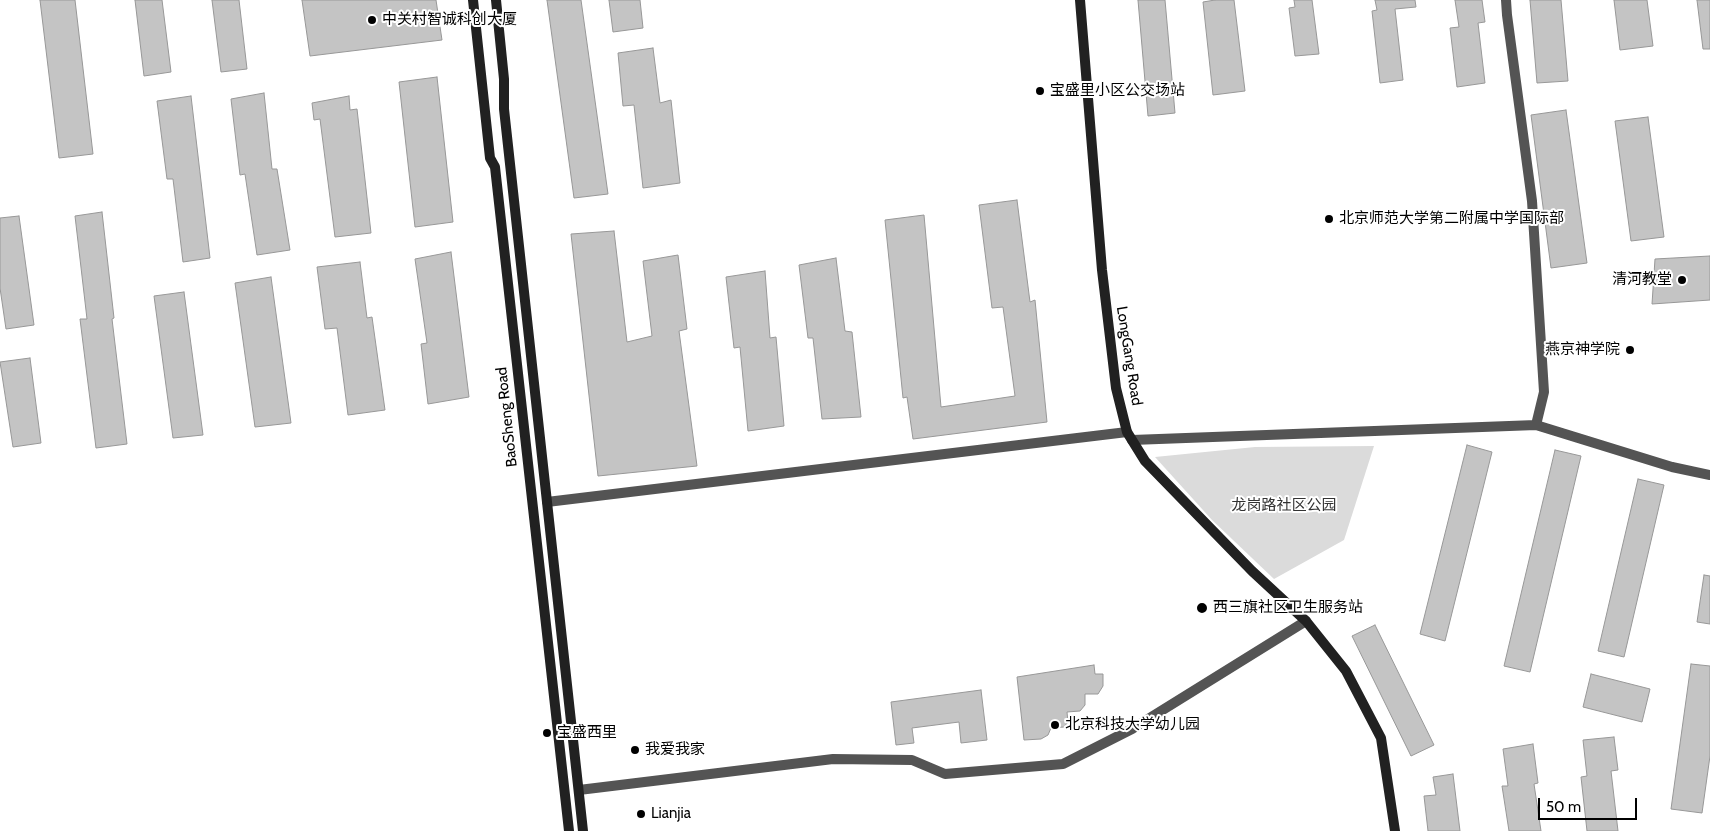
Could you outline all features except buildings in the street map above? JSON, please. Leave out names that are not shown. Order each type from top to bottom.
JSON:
[{"type":"street","name":"BaoSheng Road","points":[[473,0],[490,158],[494,167],[569,831]]},
{"type":"street","name":"BaoSheng Road","points":[[496,0],[504,79],[504,110],[583,831]]},
{"type":"street","name":"LongGang Road","points":[[1080,0],[1102,270],[1116,388],[1130,436],[1145,461],[1252,571],[1306,621],[1346,671],[1381,738],[1395,831]]},
{"type":"street","points":[[1506,0],[1532,201],[1544,392],[1536,425]]},
{"type":"street","points":[[547,502],[1130,436],[1536,425],[1672,467],[1710,475]]},
{"type":"street","points":[[579,790],[833,759],[912,760],[945,774],[1063,764],[1132,729],[1306,621]]},
{"type":"green space","name":"龙岗路社区公园","points":[[1374,446],[1344,540],[1274,579],[1212,520],[1155,457],[1255,447]]},
{"type":"place","name":"中关村智诚科创大厦","points":[[372,20]]},
{"type":"place","name":"宝盛里小区公交场站","points":[[1040,91]]},
{"type":"place","name":"北京师范大学第二附属中学国际部","points":[[1329,219]]},
{"type":"place","name":"清河教堂","points":[[1682,280]]},
{"type":"place","name":"燕京神学院","points":[[1630,350]]},
{"type":"place","name":"西三旗社区卫生服务站","points":[[1202,608]]},
{"type":"place","name":"北京科技大学幼儿园","points":[[1055,725]]},
{"type":"place","name":"宝盛西里","points":[[547,733]]},
{"type":"place","name":"我爱我家","points":[[635,750]]},
{"type":"place","name":"Lianjia","points":[[641,814]]}]
